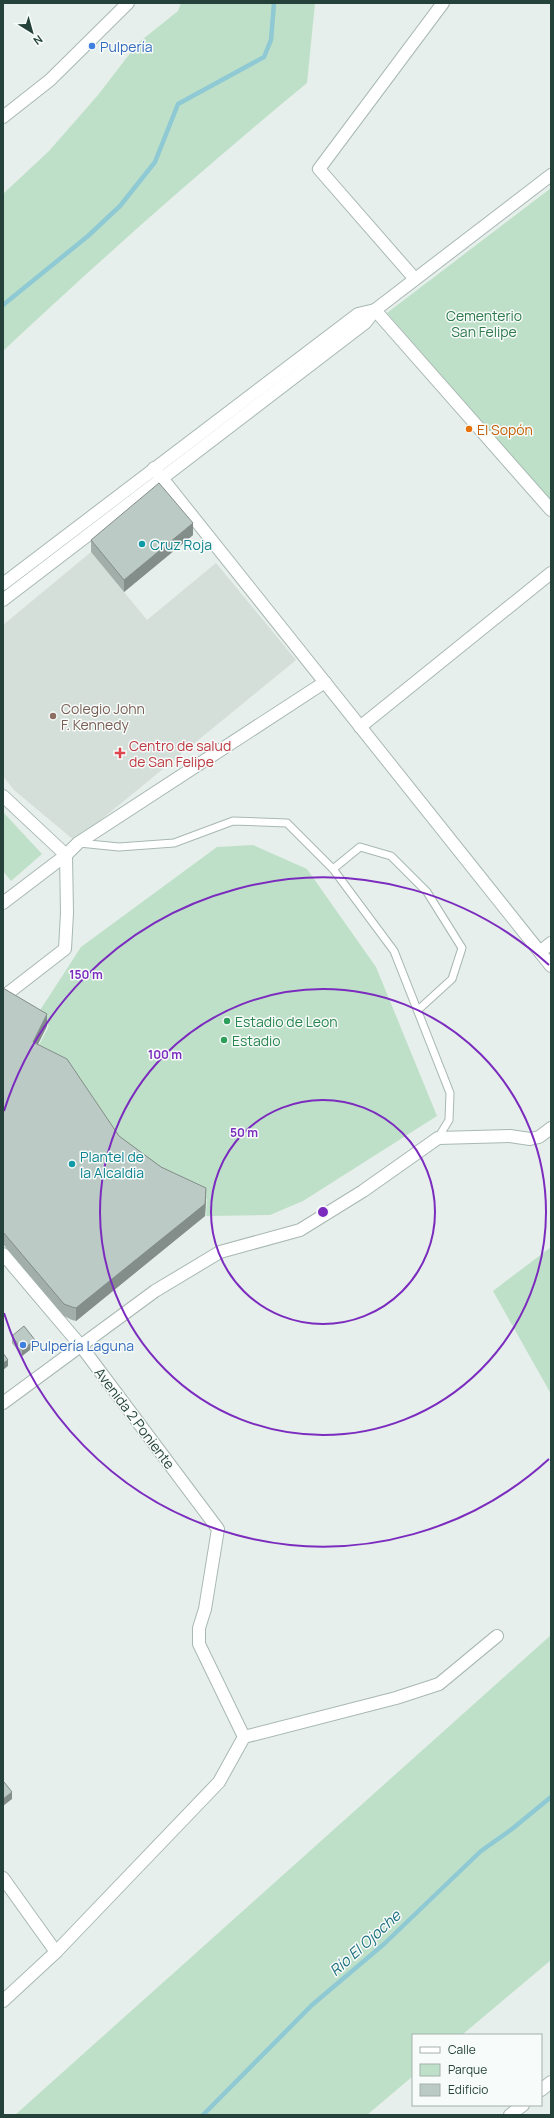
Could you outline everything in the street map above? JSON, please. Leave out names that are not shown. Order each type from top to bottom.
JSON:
[{"type":"street","points":[[3,117],[50,80],[128,3]]},
{"type":"street","points":[[415,279],[319,169],[443,3]]},
{"type":"street","points":[[3,600],[365,322],[375,310],[551,175]]},
{"type":"street","points":[[3,584],[358,314],[375,310]]},
{"type":"street","points":[[375,310],[551,510]]},
{"type":"street","points":[[154,468],[551,966]]},
{"type":"street","points":[[360,727],[551,573]]},
{"type":"street","points":[[3,903],[66,856],[78,843],[325,682]]},
{"type":"street","points":[[3,796],[66,856],[67,913],[65,949],[3,997]]},
{"type":"street","points":[[540,952],[551,943]]},
{"type":"street","points":[[3,1403],[155,1291],[220,1252],[300,1230],[364,1190],[438,1138],[510,1136],[530,1139],[539,1137],[551,1128]]},
{"type":"street","name":"Avenida 2 Poniente","points":[[3,1254],[82,1346],[218,1529],[205,1609],[199,1628],[199,1644],[244,1737]]},
{"type":"street","points":[[3,2001],[56,1952],[219,1782],[244,1737],[396,1698],[439,1684],[498,1636]]},
{"type":"street","points":[[3,1878],[56,1952]]},
{"type":"street","points":[[542,2089],[551,2082]]},
{"type":"street","points":[[510,2115],[522,2106]]},
{"type":"lane","points":[[78,843],[119,847],[174,843],[233,821],[287,823],[333,869],[394,951],[450,1093],[449,1120],[438,1138]]},
{"type":"lane","points":[[333,869],[360,846],[391,856],[427,892],[462,948],[452,979],[418,1010]]},
{"type":"shaded area","points":[[91,552],[147,620],[216,563],[296,660],[75,841],[14,790],[3,776],[3,625]]},
{"type":"green space","points":[[181,3],[315,3],[307,83],[153,214],[3,351],[3,194],[49,151],[98,95],[138,43],[178,11]]},
{"type":"green space","name":"Cementerio San Felipe","points":[[551,188],[551,502],[387,313]]},
{"type":"green space","points":[[3,812],[42,854],[11,881],[3,871]]},
{"type":"green space","name":"Estadio de Leon","points":[[253,845],[307,869],[376,967],[437,1116],[303,1201],[270,1215],[206,1216],[207,1199],[162,1178],[34,1054],[49,1026],[35,1018],[81,947],[217,847]]},
{"type":"green space","points":[[551,1247],[551,1394],[493,1291]]},
{"type":"green space","points":[[551,1635],[551,1960],[463,2034],[412,2034],[412,2077],[367,2115],[15,2115]]},
{"type":"building","name":"Cruz Roja","points":[[159,483],[193,523],[124,580],[91,540]]},
{"type":"building","name":"Plantel de la Alcaldia","points":[[3,988],[47,1014],[33,1042],[67,1059],[119,1136],[161,1167],[206,1188],[205,1204],[76,1308],[64,1304],[3,1232]]},
{"type":"building","points":[[24,1326],[35,1340],[22,1350],[12,1336]]},
{"type":"building","points":[[3,1353],[8,1360],[3,1363]]},
{"type":"building","points":[[4,1782],[12,1792],[3,1799],[3,1783]]},
{"type":"waterway","points":[[3,305],[88,236],[120,206],[155,162],[178,104],[264,57],[271,40],[274,3]]},
{"type":"waterway","name":"Río El Ojoche","points":[[203,2115],[312,2005],[384,1944],[481,1851],[512,1829],[551,1797]]},
{"type":"place","name":"Pulpería","points":[[92,46]]},
{"type":"place","name":"El Sopón","points":[[469,429]]},
{"type":"place","name":"Cruz Roja","points":[[142,544]]},
{"type":"place","name":"Colegio John F. Kennedy","points":[[53,716]]},
{"type":"place","name":"Centro de salud de San Felipe","points":[[120,753]]},
{"type":"place","name":"Estadio de Leon","points":[[227,1021]]},
{"type":"place","name":"Estadio","points":[[224,1040]]},
{"type":"place","name":"Plantel de la Alcaldia","points":[[72,1164]]},
{"type":"place","name":"Pulpería Laguna","points":[[23,1345]]}]
